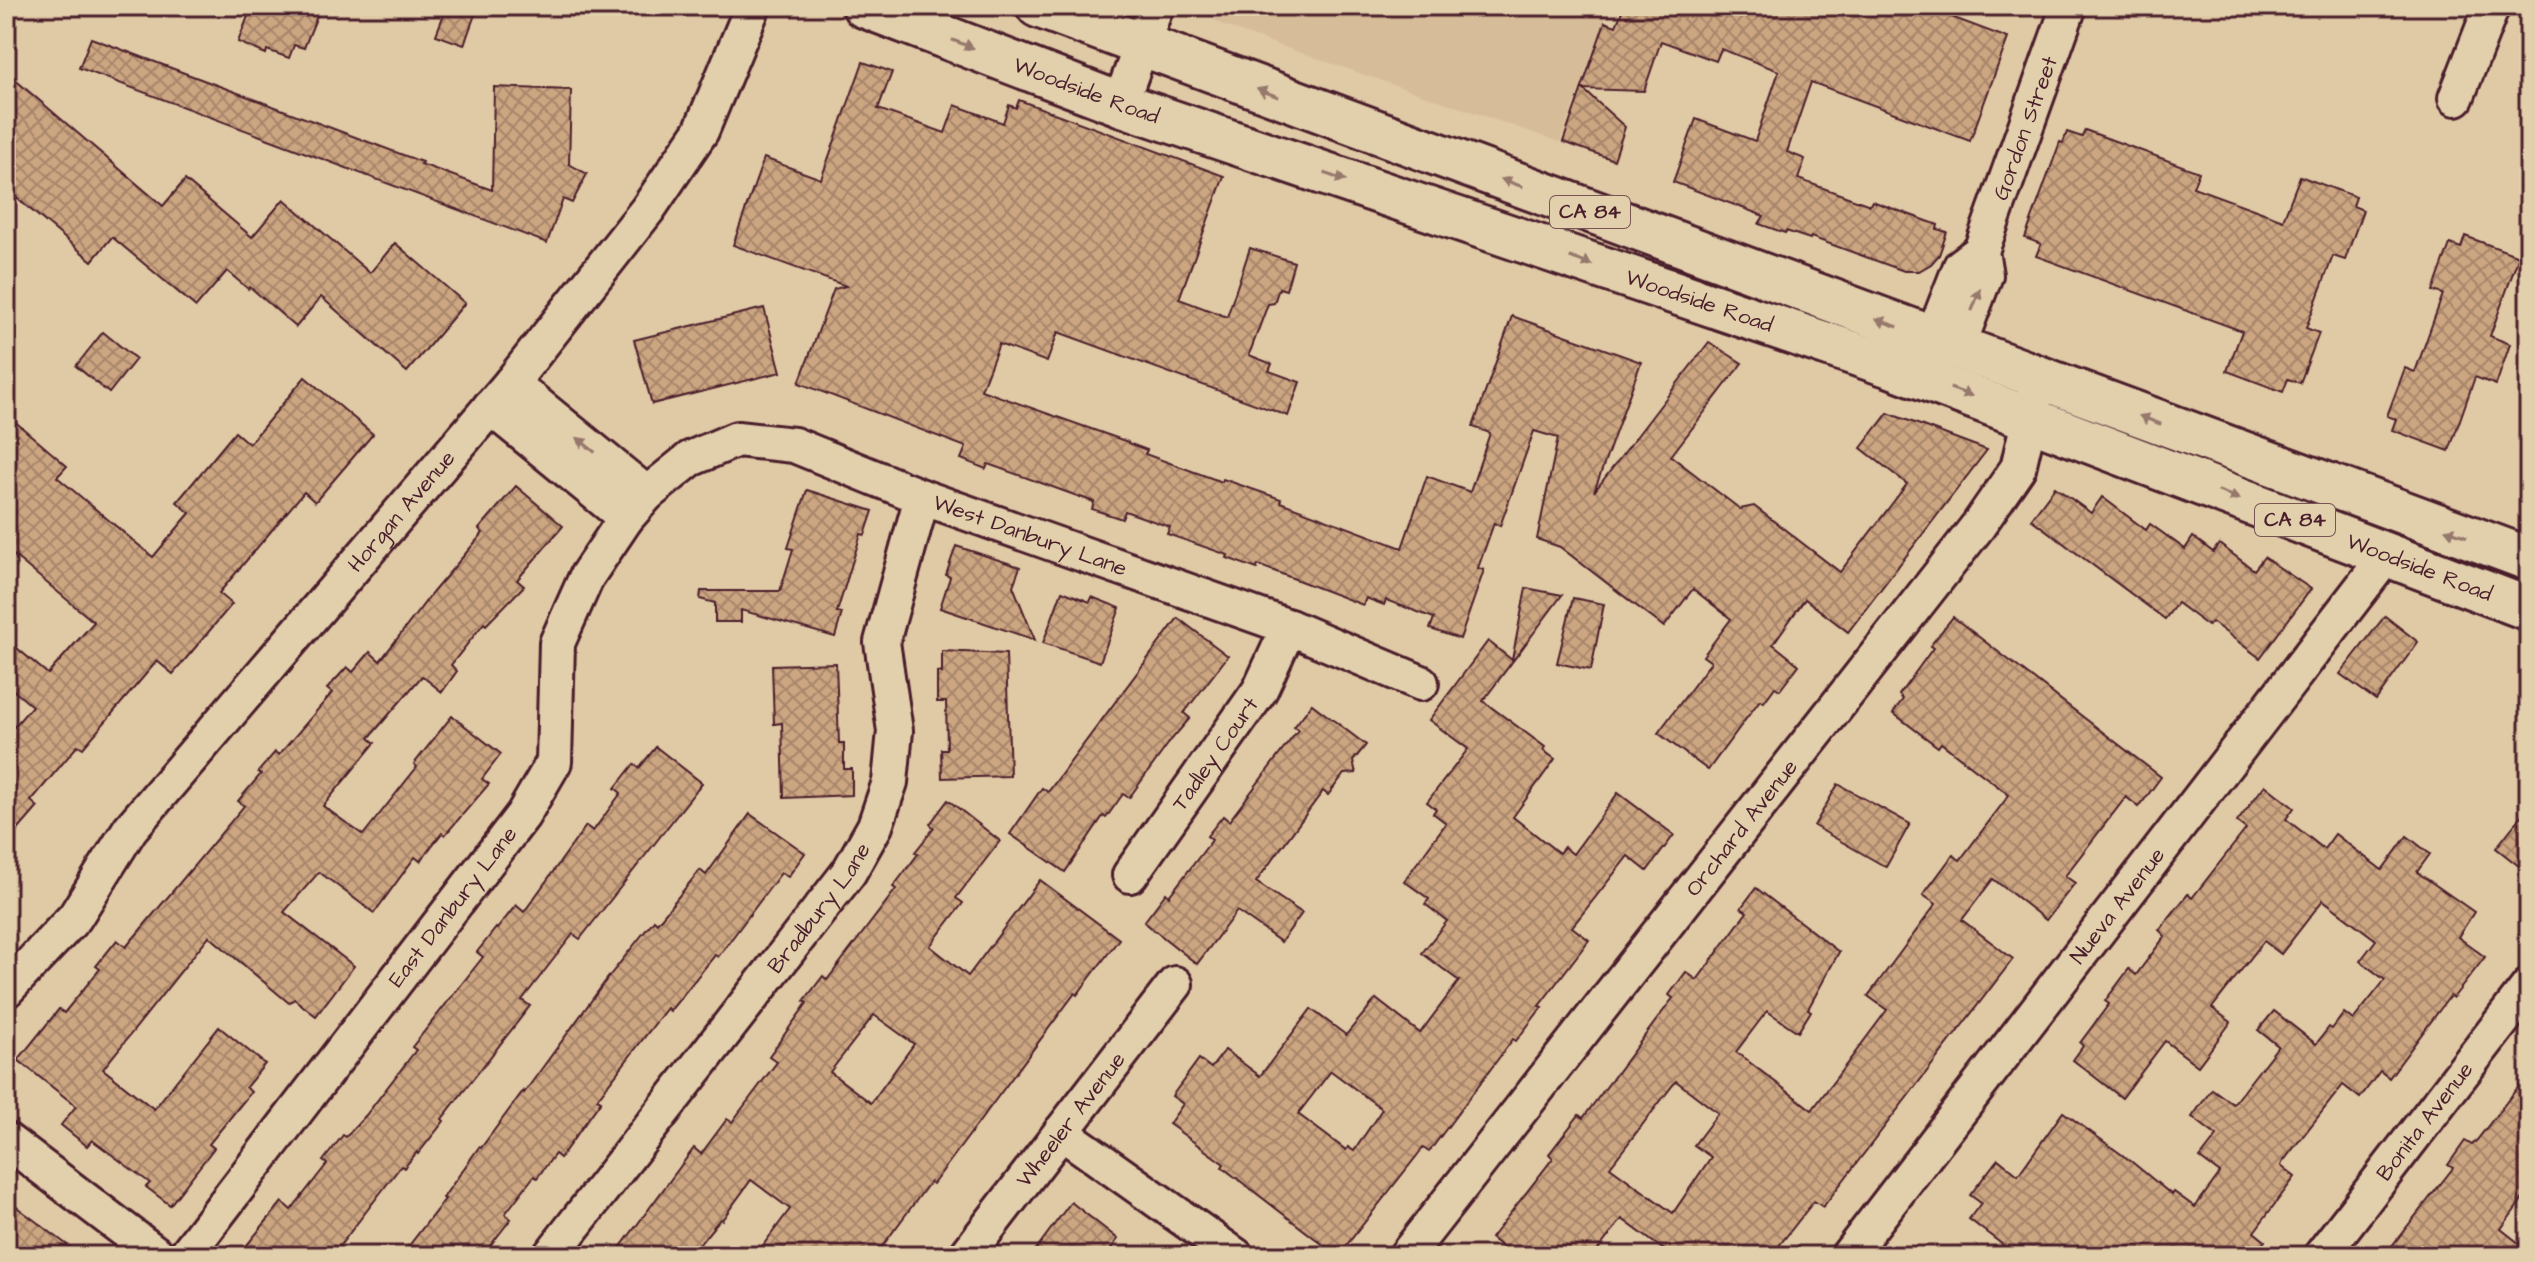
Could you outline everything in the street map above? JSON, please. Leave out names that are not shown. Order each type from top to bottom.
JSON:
[{"type":"main road","name":"Woodside Road","points":[[864,6],[1120,104],[1891,366],[2035,399],[2529,559]]},
{"type":"main road","name":"Woodside Road","points":[[1038,6],[1945,344],[2035,399],[2387,555],[2529,609]]},
{"type":"street","name":"Horgan Avenue","points":[[6,990],[75,917],[130,829],[500,395],[648,209],[701,131],[753,6]]},
{"type":"street","points":[[1120,104],[1156,6]]},
{"type":"street","name":"Gordon Street","points":[[1945,344],[1985,275],[1981,251],[2069,6]]},
{"type":"street","points":[[2456,98],[2492,6]]},
{"type":"street","points":[[500,395],[636,506]]},
{"type":"street","name":"Orchard Avenue","points":[[1406,1256],[1978,526],[2018,468],[2035,399]]},
{"type":"street","name":"West Danbury Lane","points":[[636,506],[690,459],[737,439],[794,445],[922,497],[1289,627],[1421,683]]},
{"type":"street","name":"Bradbury Lane","points":[[550,1256],[849,872],[875,826],[890,782],[895,731],[882,642],[922,497]]},
{"type":"street","name":"East Danbury Lane","points":[[185,1256],[523,815],[554,762],[557,643],[587,576],[636,506]]},
{"type":"street","name":"Nueva Avenue","points":[[1848,1256],[2387,555]]},
{"type":"street","name":"Tadley Court","points":[[1130,875],[1260,690],[1289,627]]},
{"type":"street","name":"Wheeler Avenue","points":[[966,1256],[1175,984]]},
{"type":"street","name":"Bonita Avenue","points":[[2321,1256],[2529,986]]},
{"type":"street","points":[[1061,1132],[1236,1256]]},
{"type":"street","points":[[6,1140],[159,1256]]},
{"type":"shaded area","points":[[1201,6],[1610,6],[1560,142],[1243,33],[1204,13]]},
{"type":"building","points":[[252,6],[321,6],[304,48],[294,45],[289,58],[267,50],[266,54],[238,42]]},
{"type":"building","points":[[447,6],[478,6],[464,45],[436,35]]},
{"type":"building","points":[[1624,6],[1922,6],[2008,38],[1970,141],[1811,82],[1787,152],[1805,159],[1798,179],[1938,225],[1937,229],[1947,232],[1939,255],[1919,271],[1904,271],[1811,237],[1785,233],[1759,224],[1764,216],[1673,182],[1696,119],[1755,141],[1779,71],[1721,49],[1716,61],[1661,41],[1644,91],[1583,89],[1625,127],[1614,160],[1563,142],[1605,22],[1616,26]]},
{"type":"building","points":[[91,38],[492,190],[494,87],[571,90],[569,164],[587,174],[572,203],[563,199],[547,243],[79,68]]},
{"type":"building","points":[[863,62],[892,72],[878,109],[945,133],[955,105],[1003,123],[1009,105],[1016,108],[1019,100],[1224,176],[1179,299],[1227,317],[1250,248],[1294,262],[1286,290],[1279,288],[1274,303],[1268,304],[1249,355],[1272,364],[1269,371],[1300,382],[1288,416],[1058,332],[1047,362],[999,344],[981,390],[1128,442],[1147,450],[1145,454],[1222,482],[1223,479],[1281,499],[1280,502],[1402,548],[1427,476],[1470,492],[1490,433],[1473,427],[1512,316],[1641,362],[1594,492],[1709,342],[1742,363],[1671,456],[1740,509],[1754,506],[1840,572],[1907,484],[1861,448],[1888,413],[1987,450],[1848,632],[1805,599],[1773,644],[1799,665],[1780,690],[1775,687],[1764,702],[1760,700],[1708,770],[1658,733],[1711,662],[1703,656],[1731,619],[1693,589],[1664,627],[1560,547],[1537,539],[1558,438],[1534,431],[1500,526],[1494,523],[1478,568],[1484,570],[1460,639],[1430,629],[1434,618],[1386,600],[1384,605],[1366,598],[1363,605],[1167,534],[1170,527],[1125,511],[1122,519],[1092,509],[1094,502],[988,464],[986,469],[961,459],[966,447],[799,383],[834,289],[846,286],[733,245],[764,158],[821,179]]},
{"type":"building","points":[[6,72],[163,206],[185,180],[252,237],[284,199],[370,273],[395,243],[465,303],[407,372],[321,297],[296,327],[227,271],[196,307],[112,237],[92,261],[6,189],[6,168],[18,153],[6,142]]},
{"type":"building","points":[[2085,130],[2199,172],[2193,187],[2283,220],[2300,176],[2356,197],[2353,206],[2363,210],[2345,260],[2333,256],[2306,328],[2319,333],[2300,383],[2288,379],[2283,392],[2227,371],[2242,331],[2036,256],[2041,244],[2025,238],[2060,142],[2063,143],[2067,132],[2082,137]]},
{"type":"building","points":[[2465,236],[2519,256],[2490,336],[2510,344],[2496,385],[2475,377],[2449,451],[2392,430],[2396,419],[2387,416],[2405,368],[2415,372],[2443,294],[2433,291],[2450,244],[2461,248]]},
{"type":"building","points":[[764,308],[781,372],[652,404],[634,340]]},
{"type":"building","points":[[103,332],[136,359],[109,393],[76,366]]},
{"type":"building","points":[[305,377],[373,434],[315,502],[304,492],[219,593],[232,604],[173,674],[157,661],[83,748],[78,745],[31,801],[38,807],[6,844],[6,736],[32,706],[6,684],[6,639],[48,674],[94,622],[6,549],[6,414],[67,466],[57,477],[153,557],[190,513],[177,502],[235,432],[249,444]]},
{"type":"building","points":[[516,486],[563,526],[517,580],[524,586],[486,625],[484,623],[451,665],[457,671],[442,692],[422,676],[369,738],[375,743],[323,806],[363,835],[417,767],[414,764],[452,716],[501,754],[482,779],[489,784],[420,861],[415,857],[374,913],[319,872],[284,912],[354,966],[316,1016],[294,999],[289,1003],[209,936],[103,1069],[154,1109],[219,1027],[265,1064],[246,1087],[251,1092],[209,1144],[214,1148],[170,1205],[146,1187],[150,1183],[92,1140],[87,1146],[61,1125],[76,1106],[18,1060],[59,1009],[64,1013],[100,969],[96,966],[117,940],[126,947],[244,806],[238,801],[261,774],[258,772],[275,752],[279,755],[332,693],[327,689],[347,667],[353,672],[370,652],[380,661],[483,533],[479,529]]},
{"type":"building","points":[[2055,487],[2091,513],[2102,497],[2146,530],[2150,524],[2185,549],[2193,537],[2213,552],[2219,544],[2254,570],[2264,557],[2311,589],[2260,658],[2212,622],[2208,626],[2177,603],[2165,619],[2031,519]]},
{"type":"building","points":[[807,490],[873,511],[865,535],[861,534],[837,612],[842,613],[835,637],[741,610],[741,622],[715,622],[715,603],[700,599],[701,591],[780,591],[793,549],[788,548]]},
{"type":"building","points":[[956,546],[1020,567],[1013,586],[1035,640],[940,608],[950,577],[946,575]]},
{"type":"building","points":[[1526,588],[1562,595],[1483,701],[1545,747],[1543,750],[1555,759],[1513,817],[1559,853],[1564,847],[1573,854],[1618,793],[1674,835],[1647,871],[1628,856],[1572,927],[1589,940],[1539,1006],[1542,1007],[1516,1041],[1513,1039],[1429,1152],[1423,1148],[1338,1256],[1169,1124],[1183,1104],[1172,1096],[1199,1059],[1211,1068],[1225,1050],[1260,1076],[1311,1009],[1346,1035],[1376,999],[1420,1033],[1459,981],[1422,953],[1447,921],[1425,904],[1429,899],[1404,881],[1446,823],[1433,813],[1436,809],[1427,802],[1468,749],[1429,720],[1488,641],[1512,660]],"holes":[[[1331,1071],[1382,1109],[1354,1151],[1348,1147],[1346,1150],[1298,1114]]]},
{"type":"building","points":[[1062,591],[1090,602],[1092,597],[1120,608],[1100,662],[1043,643]]},
{"type":"building","points":[[1573,598],[1604,604],[1591,670],[1557,663]]},
{"type":"building","points":[[2385,616],[2418,642],[2376,700],[2340,674]]},
{"type":"building","points":[[1953,617],[2161,777],[2139,807],[2126,797],[2065,876],[2075,883],[2046,920],[1993,879],[1962,920],[2013,959],[1823,1207],[1814,1201],[1771,1256],[1672,1256],[1622,1219],[1593,1256],[1513,1256],[1491,1238],[1553,1158],[1549,1154],[1579,1115],[1583,1118],[1673,998],[1669,995],[1686,972],[1697,980],[1747,912],[1741,908],[1756,888],[1839,952],[1798,1032],[1767,1011],[1736,1052],[1812,1110],[1887,1010],[1868,996],[1936,904],[1923,895],[1953,855],[1960,860],[2009,795],[1941,743],[1938,747],[1893,713],[1903,699],[1899,695],[1933,648],[1930,646]],"holes":[[[1676,1081],[1718,1113],[1694,1145],[1711,1157],[1673,1213],[1610,1167]]]},
{"type":"building","points":[[1178,618],[1228,656],[1184,713],[1190,718],[1129,798],[1123,794],[1106,818],[1103,816],[1065,872],[1010,834],[1042,788],[1048,792]]},
{"type":"building","points":[[942,651],[1006,654],[1010,776],[942,778],[941,749],[947,749],[946,702],[937,702],[937,672],[942,673]]},
{"type":"building","points":[[836,663],[839,743],[844,743],[844,769],[852,769],[852,795],[784,798],[782,723],[774,724],[772,665]]},
{"type":"building","points":[[1312,704],[1366,745],[1353,761],[1356,773],[1344,774],[1328,795],[1323,791],[1256,882],[1302,913],[1281,942],[1237,911],[1197,964],[1144,922],[1166,893],[1169,896],[1212,840],[1207,836],[1223,816],[1229,821],[1298,730],[1294,727]]},
{"type":"building","points":[[656,747],[702,783],[580,939],[573,934],[522,1000],[530,1006],[418,1154],[404,1168],[401,1166],[332,1256],[238,1256],[282,1202],[291,1210],[327,1164],[323,1161],[343,1135],[346,1137],[366,1115],[416,1050],[412,1047],[483,957],[477,952],[516,905],[524,912],[586,826],[593,831],[621,793],[615,788],[634,764],[639,768]]},
{"type":"building","points":[[1838,784],[1910,824],[1886,867],[1814,826]]},
{"type":"building","points":[[2265,785],[2294,808],[2286,819],[2324,849],[2335,834],[2382,870],[2407,836],[2430,854],[2417,872],[2474,912],[2458,937],[2485,957],[2453,998],[2450,996],[2389,1078],[2380,1071],[2360,1098],[2343,1085],[2282,1163],[2281,1166],[2295,1177],[2254,1232],[2265,1241],[2253,1256],[2216,1256],[2204,1247],[2198,1256],[1995,1256],[2003,1245],[1969,1219],[1981,1203],[1970,1195],[1998,1159],[2018,1175],[2063,1112],[2172,1195],[2174,1192],[2195,1207],[2220,1173],[2200,1158],[2217,1136],[2192,1117],[2212,1089],[2233,1104],[2278,1046],[2258,1030],[2274,1011],[2316,1044],[2344,1013],[2353,1020],[2385,980],[2360,961],[2376,940],[2323,900],[2281,954],[2264,941],[2212,1008],[2231,1022],[2198,1066],[2165,1041],[2122,1098],[2073,1060],[2083,1046],[2080,1043],[2109,1004],[2105,1001],[2129,969],[2136,975],[2165,936],[2159,930],[2188,894],[2192,898],[2246,829],[2237,822]]},
{"type":"building","points":[[948,800],[1000,841],[956,898],[963,903],[930,946],[968,976],[1040,880],[1119,939],[875,1256],[755,1256],[790,1209],[751,1180],[722,1220],[690,1256],[614,1256],[694,1148],[701,1154],[727,1119],[732,1122],[777,1062],[769,1056],[807,1003],[804,1001],[823,976],[827,980],[896,889],[893,887],[934,828],[930,824]],"holes":[[[874,1015],[914,1044],[871,1103],[830,1072]]]},
{"type":"building","points":[[2529,806],[2529,874],[2496,848]]},
{"type":"building","points":[[750,814],[805,853],[788,877],[781,873],[718,957],[715,955],[670,1011],[667,1008],[597,1099],[601,1101],[560,1158],[555,1154],[505,1214],[511,1219],[482,1256],[401,1256],[445,1199],[479,1147],[524,1093],[607,979],[654,920],[657,923],[700,870],[706,875]]},
{"type":"building","points":[[2529,1073],[2529,1190],[2501,1229],[2529,1251],[2529,1256],[2384,1256],[2453,1168],[2448,1165],[2465,1141],[2472,1145],[2477,1140]]},
{"type":"building","points":[[6,1199],[82,1256],[6,1256]]},
{"type":"building","points":[[1071,1202],[1118,1239],[1106,1256],[1031,1256]]}]
